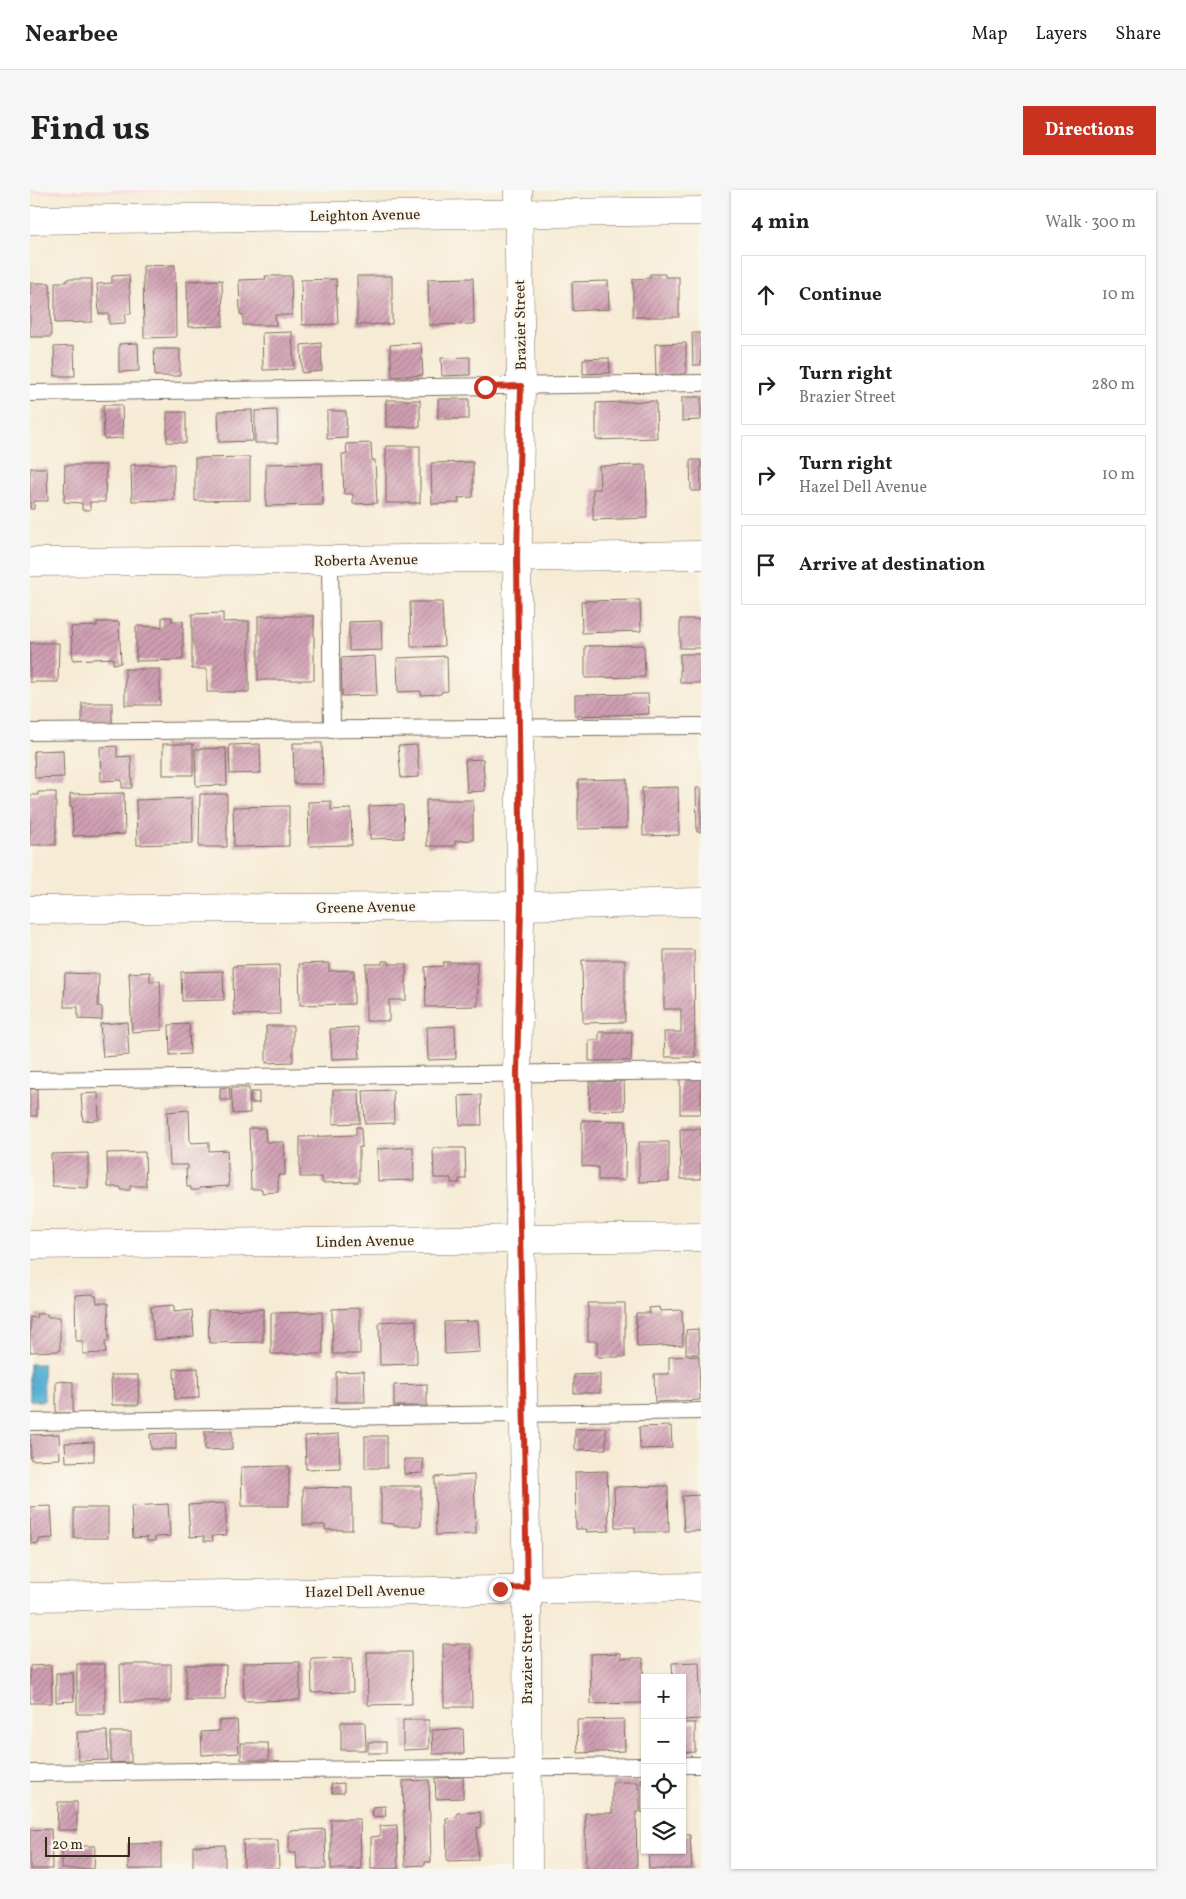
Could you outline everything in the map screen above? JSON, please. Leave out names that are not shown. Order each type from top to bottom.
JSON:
[{"type":"street","name":"Leighton Avenue","points":[[30,220],[518,202],[701,212]]},
{"type":"street","name":"Brazier Street","points":[[518,202],[521,386],[517,557],[521,906],[517,1073],[527,1588],[528,1869]]},
{"type":"street","name":"Roberta Avenue","points":[[30,562],[701,555]]},
{"type":"street","name":"Greene Avenue","points":[[30,910],[521,906],[701,902]]},
{"type":"street","name":"Linden Avenue","points":[[30,1245],[701,1237]]},
{"type":"street","name":"Hazel Dell Avenue","points":[[30,1597],[527,1588],[701,1587]]},
{"type":"lane","points":[[30,393],[701,383]]},
{"type":"lane","points":[[330,560],[332,730]]},
{"type":"lane","points":[[30,732],[701,726]]},
{"type":"lane","points":[[30,1080],[701,1070]]},
{"type":"lane","points":[[30,1422],[701,1411]]},
{"type":"lane","points":[[686,1765],[701,1765]]},
{"type":"lane","points":[[30,1773],[641,1766]]},
{"type":"shaded area","points":[[30,190],[272,190],[30,193]]},
{"type":"water","points":[[30,1364],[43,1364],[44,1401],[30,1401]]},
{"type":"building","points":[[175,265],[176,337],[144,338],[143,266]]},
{"type":"building","points":[[650,274],[665,274],[665,277],[679,277],[679,317],[633,317],[633,279],[650,278]]},
{"type":"building","points":[[129,275],[131,314],[125,314],[125,323],[109,324],[109,314],[99,314],[97,284],[112,283],[112,276]]},
{"type":"building","points":[[265,276],[291,276],[292,315],[275,315],[276,325],[243,325],[243,315],[240,314],[239,280],[266,279]]},
{"type":"building","points":[[357,276],[392,276],[392,324],[357,325]]},
{"type":"building","points":[[473,278],[474,324],[429,325],[428,279]]},
{"type":"building","points":[[67,279],[92,279],[92,322],[55,323],[55,282],[67,282]]},
{"type":"building","points":[[336,279],[338,324],[302,325],[301,280]]},
{"type":"building","points":[[222,280],[223,326],[188,327],[187,281]]},
{"type":"building","points":[[608,281],[609,309],[573,311],[572,282]]},
{"type":"building","points":[[30,283],[50,283],[51,337],[30,337]]},
{"type":"building","points":[[292,332],[294,369],[263,370],[262,333]]},
{"type":"building","points":[[692,333],[701,333],[701,365],[693,365]]},
{"type":"building","points":[[138,343],[139,371],[119,372],[119,344]]},
{"type":"building","points":[[321,343],[322,371],[302,373],[301,345]]},
{"type":"building","points":[[421,343],[423,375],[392,377],[390,345]]},
{"type":"building","points":[[686,343],[686,374],[656,375],[655,344]]},
{"type":"building","points":[[74,346],[75,376],[55,376],[54,347]]},
{"type":"building","points":[[154,349],[180,349],[180,376],[155,376]]},
{"type":"building","points":[[470,357],[470,375],[442,376],[441,358]]},
{"type":"building","points":[[609,358],[610,373],[583,374],[583,359]]},
{"type":"building","points":[[682,397],[701,397],[701,420],[682,421]]},
{"type":"building","points":[[438,399],[469,399],[469,419],[438,419]]},
{"type":"building","points":[[386,400],[420,400],[420,427],[386,427]]},
{"type":"building","points":[[656,401],[657,438],[596,440],[596,403]]},
{"type":"building","points":[[103,405],[122,405],[123,438],[104,439]]},
{"type":"building","points":[[252,410],[253,441],[219,442],[218,411]]},
{"type":"building","points":[[277,410],[278,443],[255,443],[255,411]]},
{"type":"building","points":[[327,411],[346,411],[347,438],[327,439]]},
{"type":"building","points":[[167,412],[186,412],[186,443],[167,442]]},
{"type":"building","points":[[371,443],[372,460],[375,460],[377,503],[353,504],[353,494],[344,494],[342,454],[347,454],[346,444]]},
{"type":"building","points":[[386,446],[420,446],[420,503],[386,503]]},
{"type":"building","points":[[250,457],[250,500],[195,501],[195,458]]},
{"type":"building","points":[[690,460],[701,460],[701,491],[691,491]]},
{"type":"building","points":[[473,462],[473,497],[458,498],[459,503],[432,504],[431,463]]},
{"type":"building","points":[[322,463],[323,505],[266,506],[266,464]]},
{"type":"building","points":[[174,464],[174,500],[132,501],[131,465]]},
{"type":"building","points":[[65,465],[106,465],[105,502],[90,502],[90,510],[82,510],[82,503],[64,502]]},
{"type":"building","points":[[646,465],[647,518],[593,520],[593,489],[600,489],[599,466]]},
{"type":"building","points":[[30,468],[47,468],[48,501],[34,501],[34,509],[30,509]]},
{"type":"building","points":[[640,600],[641,631],[582,633],[581,601]]},
{"type":"building","points":[[410,602],[442,602],[444,646],[411,647]]},
{"type":"building","points":[[223,613],[223,622],[249,621],[249,692],[207,692],[207,669],[192,669],[192,614]]},
{"type":"building","points":[[258,616],[314,616],[314,680],[258,680]]},
{"type":"building","points":[[162,617],[172,617],[172,621],[183,621],[183,660],[136,661],[136,626],[162,627]]},
{"type":"building","points":[[680,619],[701,619],[701,648],[680,648]]},
{"type":"building","points":[[381,621],[382,650],[349,651],[349,622]]},
{"type":"building","points":[[97,622],[119,622],[121,663],[113,664],[113,658],[73,660],[71,627],[97,626]]},
{"type":"building","points":[[30,643],[59,643],[58,682],[30,682]]},
{"type":"building","points":[[644,645],[645,677],[585,678],[585,646]]},
{"type":"building","points":[[680,654],[701,654],[701,683],[680,683]]},
{"type":"building","points":[[375,656],[377,695],[342,696],[341,658]]},
{"type":"building","points":[[447,656],[448,691],[441,692],[441,694],[421,695],[421,691],[398,692],[397,658]]},
{"type":"building","points":[[125,669],[160,669],[160,705],[125,705]]},
{"type":"building","points":[[648,694],[649,714],[575,716],[575,695]]},
{"type":"building","points":[[82,703],[112,703],[112,724],[82,724]]},
{"type":"building","points":[[293,743],[322,743],[323,784],[294,784]]},
{"type":"building","points":[[163,744],[193,744],[193,775],[163,775]]},
{"type":"building","points":[[260,744],[261,773],[230,774],[229,745]]},
{"type":"building","points":[[417,745],[419,777],[401,778],[398,746]]},
{"type":"building","points":[[117,746],[117,757],[131,756],[132,788],[122,788],[122,780],[101,781],[100,747]]},
{"type":"building","points":[[226,748],[227,785],[196,786],[195,749]]},
{"type":"building","points":[[63,750],[64,777],[35,778],[34,751]]},
{"type":"building","points":[[483,759],[485,791],[467,792],[465,760]]},
{"type":"building","points":[[627,779],[627,828],[578,829],[578,780]]},
{"type":"building","points":[[678,787],[679,835],[643,836],[642,788]]},
{"type":"building","points":[[696,788],[701,788],[701,832],[697,832]]},
{"type":"building","points":[[38,792],[56,792],[56,845],[30,845],[30,795],[38,795]]},
{"type":"building","points":[[124,793],[125,834],[73,836],[70,794]]},
{"type":"building","points":[[200,794],[227,794],[227,847],[199,847]]},
{"type":"building","points":[[192,798],[193,843],[137,845],[136,800]]},
{"type":"building","points":[[426,800],[473,800],[473,840],[455,841],[455,846],[427,846]]},
{"type":"building","points":[[331,801],[331,810],[351,809],[352,845],[309,846],[308,802]]},
{"type":"building","points":[[403,805],[404,838],[370,839],[369,806]]},
{"type":"building","points":[[289,806],[289,846],[234,847],[233,807]]},
{"type":"building","points":[[664,950],[694,950],[695,1057],[665,1057],[664,1032],[681,1032],[681,1009],[664,1009]]},
{"type":"building","points":[[582,960],[625,960],[625,1022],[583,1023]]},
{"type":"building","points":[[382,961],[389,961],[389,964],[406,964],[406,1000],[389,1000],[389,1021],[366,1021],[366,964],[382,964]]},
{"type":"building","points":[[443,962],[477,962],[478,1006],[426,1007],[425,967],[443,966]]},
{"type":"building","points":[[329,963],[329,971],[354,970],[354,1004],[300,1005],[299,964]]},
{"type":"building","points":[[279,965],[280,1014],[234,1015],[233,966]]},
{"type":"building","points":[[223,971],[224,1000],[182,1001],[181,972]]},
{"type":"building","points":[[150,972],[150,981],[160,981],[162,1030],[132,1032],[129,973]]},
{"type":"building","points":[[65,973],[99,974],[98,1006],[102,1007],[102,1020],[78,1019],[78,1007],[64,1007]]},
{"type":"building","points":[[127,1022],[129,1055],[103,1057],[100,1024]]},
{"type":"building","points":[[189,1024],[190,1054],[170,1055],[169,1025]]},
{"type":"building","points":[[266,1026],[293,1026],[293,1062],[266,1063]]},
{"type":"building","points":[[455,1026],[456,1059],[428,1060],[427,1027]]},
{"type":"building","points":[[358,1027],[360,1058],[332,1059],[330,1029]]},
{"type":"building","points":[[599,1032],[632,1032],[631,1061],[589,1061],[589,1040],[599,1040]]},
{"type":"building","points":[[680,1079],[701,1079],[701,1114],[680,1114]]},
{"type":"building","points":[[624,1081],[625,1110],[590,1111],[589,1082]]},
{"type":"building","points":[[229,1087],[230,1100],[220,1100],[220,1088]]},
{"type":"building","points":[[231,1088],[249,1088],[250,1113],[233,1114]]},
{"type":"building","points":[[30,1089],[37,1089],[37,1116],[30,1116]]},
{"type":"building","points":[[333,1090],[359,1090],[360,1123],[333,1124]]},
{"type":"building","points":[[393,1090],[394,1123],[365,1124],[363,1091]]},
{"type":"building","points":[[251,1092],[259,1092],[259,1103],[251,1103]]},
{"type":"building","points":[[98,1093],[99,1120],[83,1121],[81,1094]]},
{"type":"building","points":[[481,1095],[482,1125],[460,1125],[459,1096]]},
{"type":"building","points":[[189,1110],[190,1143],[209,1142],[209,1151],[227,1150],[229,1186],[191,1190],[191,1187],[187,1187],[186,1169],[188,1169],[188,1165],[170,1165],[167,1112]]},
{"type":"building","points":[[582,1120],[626,1121],[625,1180],[598,1180],[598,1167],[582,1166]]},
{"type":"building","points":[[356,1127],[361,1127],[362,1147],[359,1147],[359,1182],[322,1183],[322,1177],[300,1177],[300,1137],[356,1135]]},
{"type":"building","points":[[249,1128],[265,1128],[266,1142],[284,1142],[285,1175],[278,1175],[278,1192],[262,1193],[262,1189],[251,1189]]},
{"type":"building","points":[[680,1129],[701,1129],[701,1179],[681,1179]]},
{"type":"building","points":[[639,1142],[669,1142],[669,1181],[639,1182]]},
{"type":"building","points":[[413,1147],[414,1180],[378,1181],[377,1149]]},
{"type":"building","points":[[433,1148],[465,1148],[466,1179],[459,1179],[459,1183],[451,1183],[451,1178],[434,1178]]},
{"type":"building","points":[[145,1152],[146,1186],[130,1186],[130,1190],[121,1190],[121,1187],[108,1187],[107,1153]]},
{"type":"building","points":[[88,1153],[88,1188],[52,1186],[51,1154]]},
{"type":"building","points":[[93,1294],[96,1296],[97,1303],[108,1303],[109,1341],[105,1341],[106,1353],[83,1354],[83,1341],[76,1341],[75,1295]]},
{"type":"building","points":[[588,1303],[625,1303],[625,1357],[597,1357],[597,1341],[588,1341]]},
{"type":"building","points":[[174,1305],[174,1312],[192,1310],[194,1336],[154,1340],[151,1307]]},
{"type":"building","points":[[659,1307],[660,1311],[682,1310],[683,1345],[637,1347],[636,1313],[650,1313],[649,1308]]},
{"type":"building","points":[[360,1308],[360,1354],[333,1354],[332,1309]]},
{"type":"building","points":[[263,1309],[263,1342],[209,1343],[208,1310]]},
{"type":"building","points":[[322,1312],[323,1354],[271,1354],[271,1313]]},
{"type":"building","points":[[36,1314],[47,1314],[47,1317],[60,1317],[60,1351],[30,1352],[30,1317],[36,1318]]},
{"type":"building","points":[[416,1320],[417,1364],[380,1365],[379,1322]]},
{"type":"building","points":[[478,1321],[480,1352],[445,1354],[444,1322]]},
{"type":"building","points":[[698,1329],[699,1354],[686,1354],[686,1330]]},
{"type":"building","points":[[699,1356],[700,1400],[655,1402],[654,1374],[669,1374],[669,1357]]},
{"type":"building","points":[[198,1368],[199,1398],[175,1399],[174,1369]]},
{"type":"building","points":[[364,1371],[365,1402],[336,1402],[336,1372]]},
{"type":"building","points":[[600,1374],[600,1393],[574,1393],[574,1375]]},
{"type":"building","points":[[111,1375],[138,1375],[139,1405],[112,1405]]},
{"type":"building","points":[[56,1381],[73,1382],[73,1413],[56,1413]]},
{"type":"building","points":[[427,1384],[427,1406],[394,1406],[394,1385]]},
{"type":"building","points":[[671,1426],[672,1448],[640,1449],[639,1427]]},
{"type":"building","points":[[606,1428],[606,1449],[575,1450],[575,1429]]},
{"type":"building","points":[[205,1431],[232,1431],[232,1449],[205,1450]]},
{"type":"building","points":[[176,1433],[176,1449],[151,1449],[150,1434]]},
{"type":"building","points":[[59,1434],[60,1459],[31,1460],[30,1435]]},
{"type":"building","points":[[339,1434],[340,1468],[306,1469],[305,1436]]},
{"type":"building","points":[[365,1436],[387,1436],[387,1468],[365,1468]]},
{"type":"building","points":[[94,1442],[94,1461],[66,1462],[65,1443]]},
{"type":"building","points":[[404,1459],[423,1459],[423,1473],[404,1474]]},
{"type":"building","points":[[289,1466],[289,1506],[242,1506],[241,1467]]},
{"type":"building","points":[[607,1471],[609,1531],[586,1532],[587,1529],[576,1529],[575,1472]]},
{"type":"building","points":[[474,1475],[476,1534],[436,1535],[435,1477]]},
{"type":"building","points":[[381,1486],[421,1486],[421,1526],[394,1526],[394,1524],[381,1523]]},
{"type":"building","points":[[668,1486],[669,1532],[635,1532],[635,1527],[615,1527],[614,1487]]},
{"type":"building","points":[[303,1487],[352,1488],[352,1530],[325,1530],[325,1525],[303,1525]]},
{"type":"building","points":[[701,1495],[701,1531],[684,1531],[682,1496]]},
{"type":"building","points":[[225,1503],[227,1535],[212,1536],[213,1541],[204,1541],[204,1536],[190,1537],[188,1505]]},
{"type":"building","points":[[168,1504],[170,1536],[155,1537],[155,1541],[147,1541],[147,1537],[133,1538],[131,1506]]},
{"type":"building","points":[[51,1506],[53,1538],[39,1539],[39,1543],[31,1544],[30,1507]]},
{"type":"building","points":[[74,1508],[108,1508],[108,1538],[74,1538]]},
{"type":"building","points":[[443,1644],[471,1644],[472,1707],[444,1707]]},
{"type":"building","points":[[367,1652],[411,1652],[412,1704],[368,1705]]},
{"type":"building","points":[[621,1653],[621,1658],[643,1658],[641,1703],[591,1704],[590,1654]]},
{"type":"building","points":[[352,1658],[353,1692],[312,1693],[311,1659]]},
{"type":"building","points":[[300,1662],[300,1700],[244,1701],[243,1663]]},
{"type":"building","points":[[699,1662],[701,1719],[686,1720],[686,1674],[673,1674],[672,1663]]},
{"type":"building","points":[[77,1664],[105,1664],[105,1714],[77,1714]]},
{"type":"building","points":[[120,1664],[171,1664],[171,1702],[121,1702]]},
{"type":"building","points":[[51,1665],[52,1703],[30,1703],[30,1666]]},
{"type":"building","points":[[186,1665],[226,1665],[225,1700],[186,1700]]},
{"type":"building","points":[[56,1673],[73,1673],[74,1701],[56,1702]]},
{"type":"building","points":[[624,1719],[625,1751],[578,1753],[577,1720]]},
{"type":"building","points":[[237,1720],[239,1753],[202,1755],[201,1732],[219,1731],[219,1721]]},
{"type":"building","points":[[403,1720],[429,1720],[429,1749],[403,1750]]},
{"type":"building","points":[[341,1722],[365,1722],[366,1750],[341,1750]]},
{"type":"building","points":[[686,1723],[695,1723],[695,1752],[686,1753]]},
{"type":"building","points":[[463,1729],[464,1754],[433,1754],[432,1730]]},
{"type":"building","points":[[107,1731],[108,1760],[78,1761],[77,1732]]},
{"type":"building","points":[[111,1732],[131,1732],[131,1762],[111,1763]]},
{"type":"building","points":[[368,1742],[386,1742],[386,1753],[368,1753]]},
{"type":"building","points":[[241,1743],[268,1743],[269,1760],[241,1760]]},
{"type":"building","points":[[463,1777],[463,1798],[436,1799],[435,1778]]},
{"type":"building","points":[[429,1780],[431,1862],[425,1862],[425,1865],[405,1866],[403,1781]]},
{"type":"building","points":[[612,1782],[638,1782],[639,1812],[636,1812],[637,1869],[586,1869],[585,1813],[612,1813]]},
{"type":"building","points":[[344,1783],[344,1793],[332,1793],[331,1784]]},
{"type":"building","points":[[58,1802],[77,1802],[77,1830],[57,1830]]},
{"type":"building","points":[[385,1806],[386,1816],[373,1817],[372,1807]]},
{"type":"building","points":[[480,1812],[481,1828],[477,1827],[478,1860],[447,1861],[446,1818],[457,1817],[457,1813]]},
{"type":"building","points":[[331,1819],[360,1819],[361,1869],[331,1869]]},
{"type":"building","points":[[397,1825],[398,1869],[371,1869],[371,1837],[380,1836],[380,1826]]},
{"type":"building","points":[[51,1829],[52,1869],[30,1869],[30,1830]]},
{"type":"building","points":[[325,1829],[326,1869],[297,1869],[296,1853],[289,1853],[289,1831]]},
{"type":"building","points":[[686,1835],[690,1835],[692,1869],[649,1869],[648,1854],[686,1854]]},
{"type":"building","points":[[243,1840],[278,1840],[279,1869],[244,1869]]},
{"type":"building","points":[[161,1843],[161,1869],[128,1869],[128,1844]]},
{"type":"building","points":[[225,1845],[225,1869],[193,1869],[193,1846]]},
{"type":"building","points":[[62,1846],[95,1846],[94,1869],[62,1869]]},
{"type":"route","points":[[485,387],[521,386],[517,557],[521,906],[517,1073],[527,1588],[500,1589]]}]
